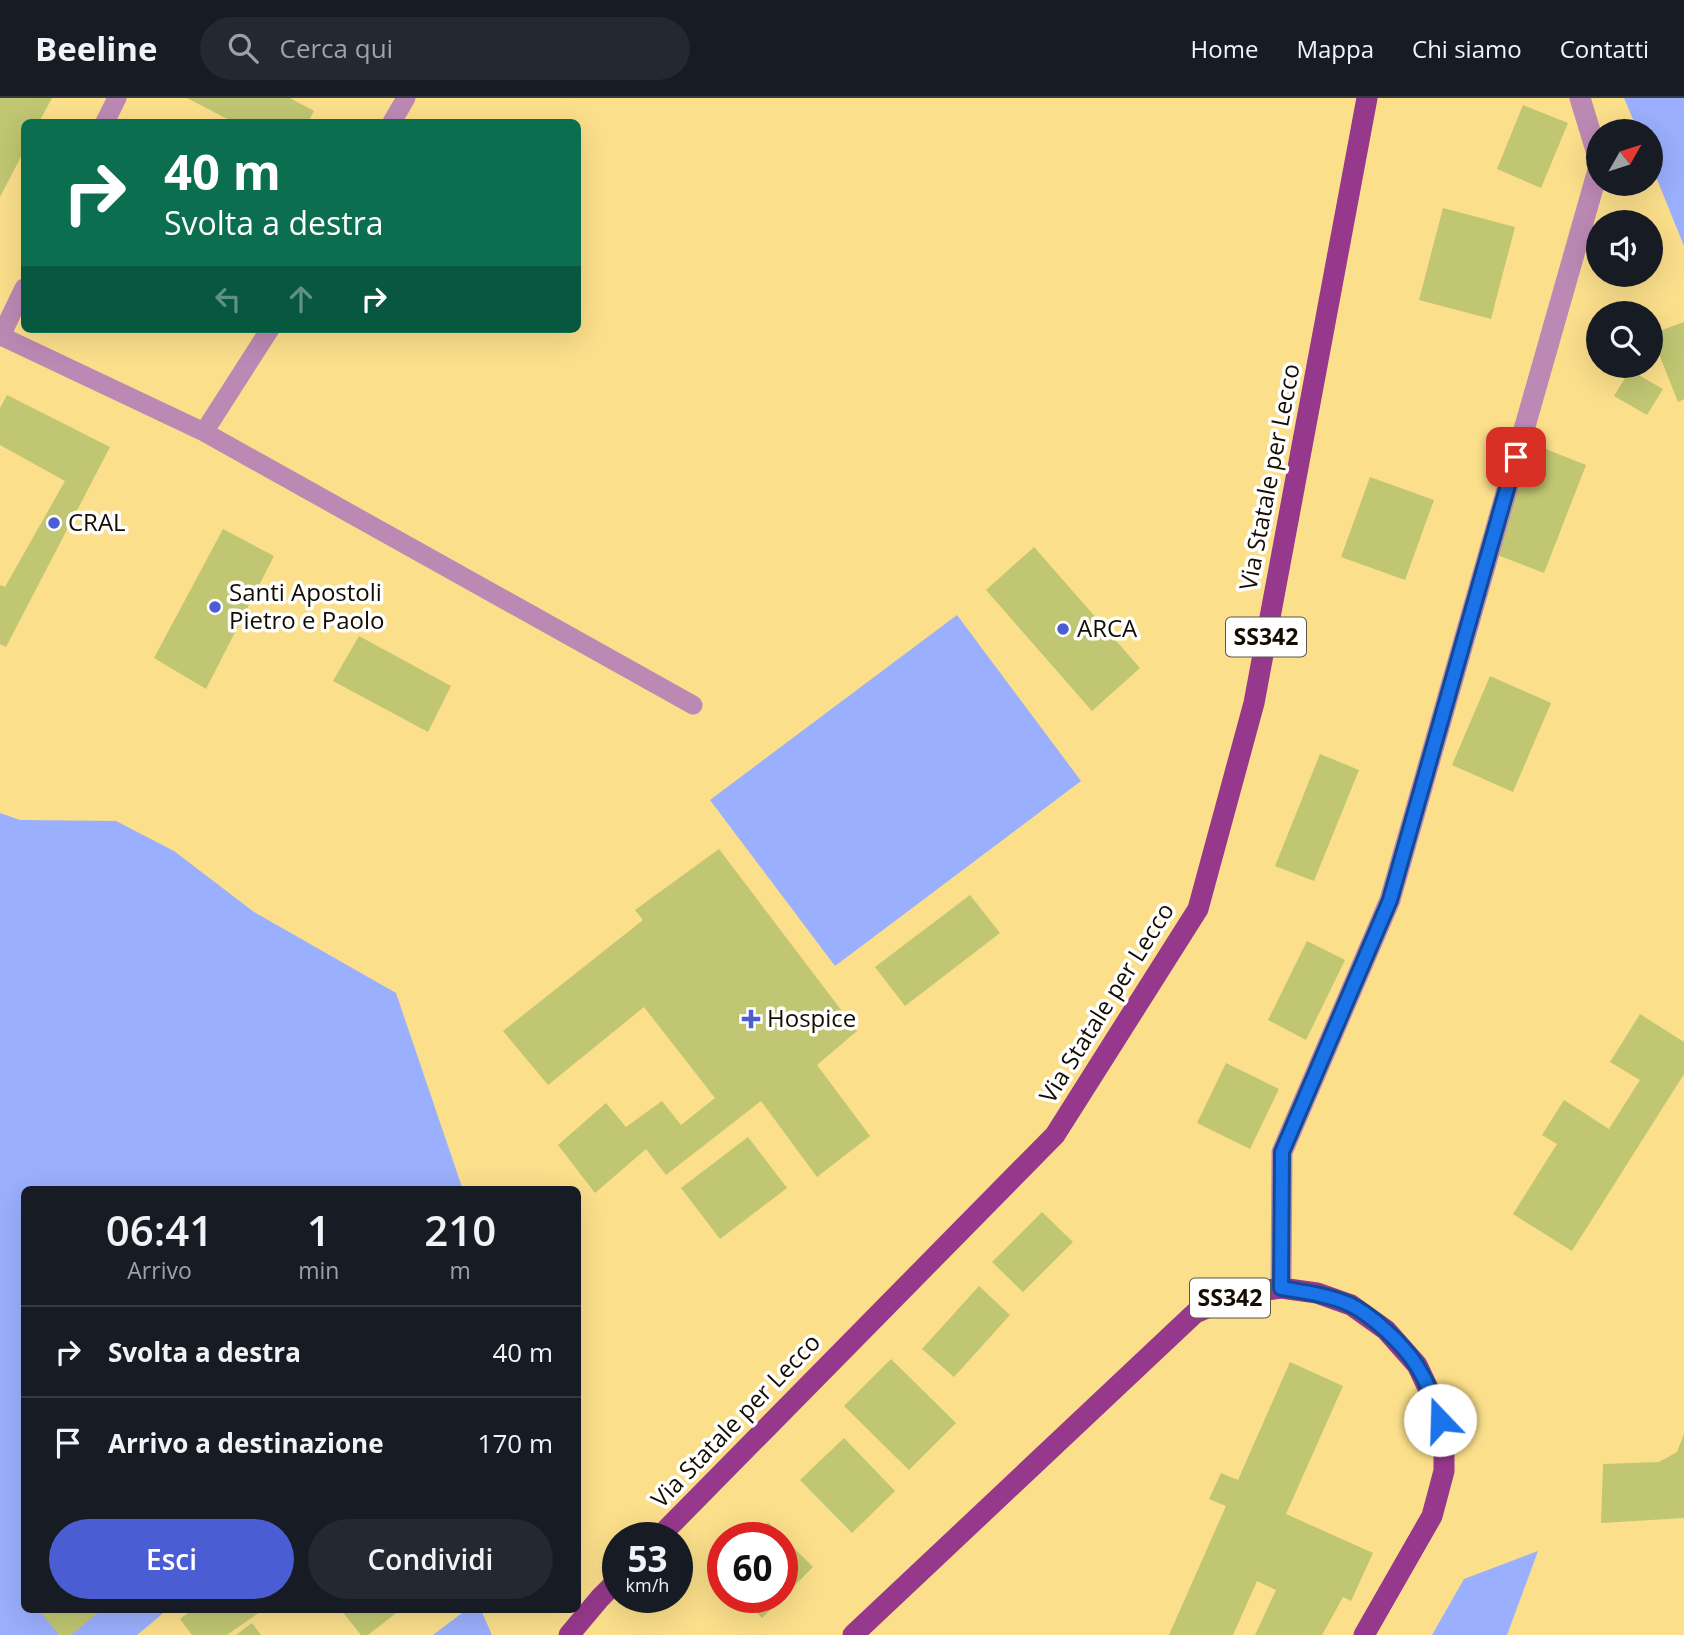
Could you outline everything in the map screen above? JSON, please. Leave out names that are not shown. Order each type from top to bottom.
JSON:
[{"type":"main road","name":"Via Statale per Lecco","points":[[674,1522],[1055,1135],[1198,909],[1254,703],[1367,98]]},
{"type":"main road","name":"SS342","points":[[853,1635],[1195,1313],[1240,1294],[1281,1288],[1317,1293],[1351,1305],[1386,1329],[1417,1365],[1436,1405],[1444,1435],[1444,1471],[1432,1516],[1364,1635]]},
{"type":"main road","points":[[569,1635],[602,1597]]},
{"type":"street","points":[[1580,98],[1586,119]]},
{"type":"street","points":[[1281,1288],[1282,1152],[1390,900],[1591,196]]},
{"type":"lane","points":[[106,119],[117,98]]},
{"type":"lane","points":[[394,119],[406,98]]},
{"type":"lane","points":[[21,294],[0,337],[204,432],[693,705]]},
{"type":"lane","points":[[204,432],[267,333]]},
{"type":"shaded area","points":[[1624,98],[1684,98],[1684,246],[1663,194],[1663,119],[1633,119]]},
{"type":"shaded area","points":[[957,615],[1081,781],[835,966],[710,800]]},
{"type":"shaded area","points":[[0,813],[20,820],[116,821],[174,851],[254,912],[396,993],[462,1186],[21,1186],[21,1613],[163,1613],[137,1635],[0,1635]]},
{"type":"shaded area","points":[[1538,1551],[1507,1635],[1432,1635],[1464,1579]]},
{"type":"shaded area","points":[[462,1613],[482,1613],[492,1635],[433,1635]]},
{"type":"building","points":[[0,98],[52,98],[41,119],[21,119],[21,157],[0,197]]},
{"type":"building","points":[[187,98],[290,98],[314,111],[310,119],[227,119]]},
{"type":"building","points":[[1523,105],[1568,123],[1541,188],[1497,169]]},
{"type":"building","points":[[1443,208],[1515,227],[1491,319],[1419,300]]},
{"type":"building","points":[[1684,322],[1684,399],[1678,402],[1663,364],[1663,330]]},
{"type":"building","points":[[1625,378],[1644,378],[1663,389],[1647,415],[1614,396]]},
{"type":"building","points":[[7,395],[110,447],[6,647],[0,644],[0,585],[5,587],[65,481],[0,445],[0,408]]},
{"type":"building","points":[[1533,444],[1586,465],[1544,573],[1490,552]]},
{"type":"building","points":[[1370,477],[1434,500],[1405,580],[1341,557]]},
{"type":"building","name":"Santi Apostoli Pietro e Paolo","points":[[223,529],[274,556],[206,689],[154,658]]},
{"type":"building","name":"ARCA","points":[[1034,547],[1140,668],[1092,711],[986,590]]},
{"type":"building","points":[[359,636],[451,686],[428,732],[333,681]]},
{"type":"building","points":[[1490,676],[1551,703],[1513,792],[1452,765]]},
{"type":"building","points":[[1320,754],[1359,770],[1314,881],[1275,866]]},
{"type":"building","name":"Hospice","points":[[719,849],[857,1031],[817,1065],[870,1136],[817,1177],[761,1101],[666,1175],[646,1149],[595,1193],[558,1145],[606,1103],[626,1127],[662,1101],[681,1125],[715,1098],[644,1007],[548,1085],[503,1031],[643,920],[635,910]]},
{"type":"building","points":[[970,895],[1000,933],[905,1006],[875,967]]},
{"type":"building","points":[[1307,941],[1345,960],[1306,1040],[1268,1020]]},
{"type":"building","points":[[1640,1014],[1684,1042],[1684,1074],[1572,1251],[1513,1214],[1557,1144],[1542,1135],[1564,1100],[1609,1129],[1640,1080],[1610,1062]]},
{"type":"building","points":[[1226,1063],[1279,1089],[1250,1149],[1197,1123]]},
{"type":"building","points":[[748,1137],[787,1188],[720,1239],[681,1188]]},
{"type":"building","points":[[1042,1212],[1073,1242],[1023,1292],[992,1262]]},
{"type":"building","points":[[979,1286],[1010,1315],[954,1377],[922,1349]]},
{"type":"building","points":[[891,1359],[956,1423],[909,1470],[844,1406]]},
{"type":"building","points":[[1290,1362],[1343,1386],[1286,1514],[1373,1553],[1351,1601],[1343,1597],[1322,1635],[1255,1635],[1276,1590],[1257,1581],[1233,1635],[1169,1635],[1226,1506],[1209,1499],[1221,1473],[1238,1480]]},
{"type":"building","points":[[1684,1434],[1684,1518],[1601,1523],[1603,1464],[1659,1462],[1677,1452]]},
{"type":"building","points":[[844,1438],[895,1491],[852,1533],[800,1480]]},
{"type":"building","points":[[798,1552],[813,1567],[798,1582]]},
{"type":"building","points":[[41,1613],[97,1613],[71,1635],[59,1635]]},
{"type":"building","points":[[188,1613],[259,1613],[227,1635],[192,1635],[180,1619]]},
{"type":"building","points":[[343,1613],[396,1613],[368,1635],[361,1635]]},
{"type":"building","points":[[252,1623],[261,1635],[236,1635]]},
{"type":"place","name":"CRAL","points":[[54,523]]},
{"type":"place","name":"Santi Apostoli Pietro e Paolo","points":[[215,607]]},
{"type":"place","name":"ARCA","points":[[1063,629]]},
{"type":"place","name":"Hospice","points":[[751,1019]]},
{"type":"route","points":[[1440,1420],[1417,1365],[1386,1329],[1351,1305],[1317,1293],[1281,1288],[1282,1152],[1390,900],[1516,457]]}]
